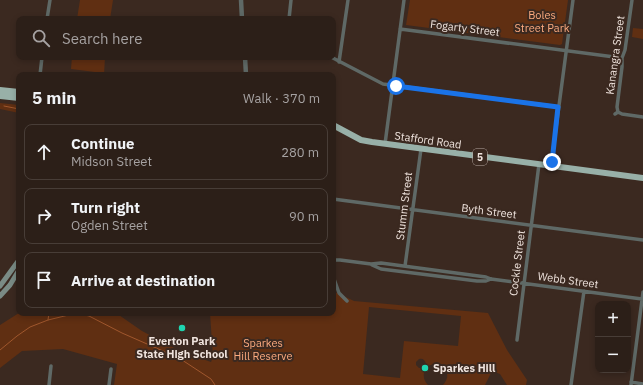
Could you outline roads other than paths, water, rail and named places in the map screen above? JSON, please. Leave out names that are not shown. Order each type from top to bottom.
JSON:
[{"type":"highway","points":[[0,90],[16,92]]},
{"type":"highway","points":[[0,96],[16,98]]},
{"type":"highway","name":"Stafford Road","points":[[336,127],[364,141],[643,178]]},
{"type":"main road","points":[[0,286],[16,264]]},
{"type":"main road","points":[[0,296],[10,285],[16,275]]},
{"type":"street","points":[[47,16],[50,0]]},
{"type":"street","points":[[241,0],[242,16]]},
{"type":"street","points":[[289,16],[291,0]]},
{"type":"street","points":[[339,62],[348,0]]},
{"type":"street","points":[[385,144],[404,0]]},
{"type":"street","points":[[551,166],[573,0]]},
{"type":"street","name":"Kanangra Street","points":[[632,0],[625,50],[622,58],[623,65],[617,113],[643,117]]},
{"type":"street","name":"Fogarty Street","points":[[400,29],[622,58]]},
{"type":"street","points":[[40,72],[42,60]]},
{"type":"street","points":[[245,60],[246,72]]},
{"type":"street","points":[[335,60],[379,82],[393,85],[558,107]]},
{"type":"street","name":"Stumm Street","points":[[406,266],[421,149]]},
{"type":"street","name":"Cockle Street","points":[[517,340],[539,164]]},
{"type":"street","name":"Byth Street","points":[[336,199],[643,240]]},
{"type":"street","name":"Webb Street","points":[[336,260],[372,264],[381,263],[486,276],[491,279],[642,299]]},
{"type":"street","name":"Webb Street","points":[[372,264],[381,269],[477,281],[486,281],[491,279]]},
{"type":"street","points":[[336,284],[339,293],[347,301]]},
{"type":"street","points":[[571,385],[584,291]]},
{"type":"street","points":[[643,292],[641,323],[631,384],[643,384]]},
{"type":"street","points":[[49,385],[51,366]]},
{"type":"street","points":[[109,385],[111,369]]},
{"type":"waterway","points":[[4,106],[16,108]]},
{"type":"waterway","points":[[48,320],[49,316]]},
{"type":"waterway","points":[[0,350],[30,327],[48,320],[65,316]]},
{"type":"waterway","points":[[89,316],[122,333],[179,358],[211,379],[215,385]]},
{"type":"place","name":"Everton Park State High School","points":[[182,328]]},
{"type":"place","name":"Sparkes Hill","points":[[425,368]]},
{"type":"park label","name":"Boles Street Park","points":[[542,21]]},
{"type":"park label","name":"Sparkes Hill Reserve","points":[[263,349]]}]
